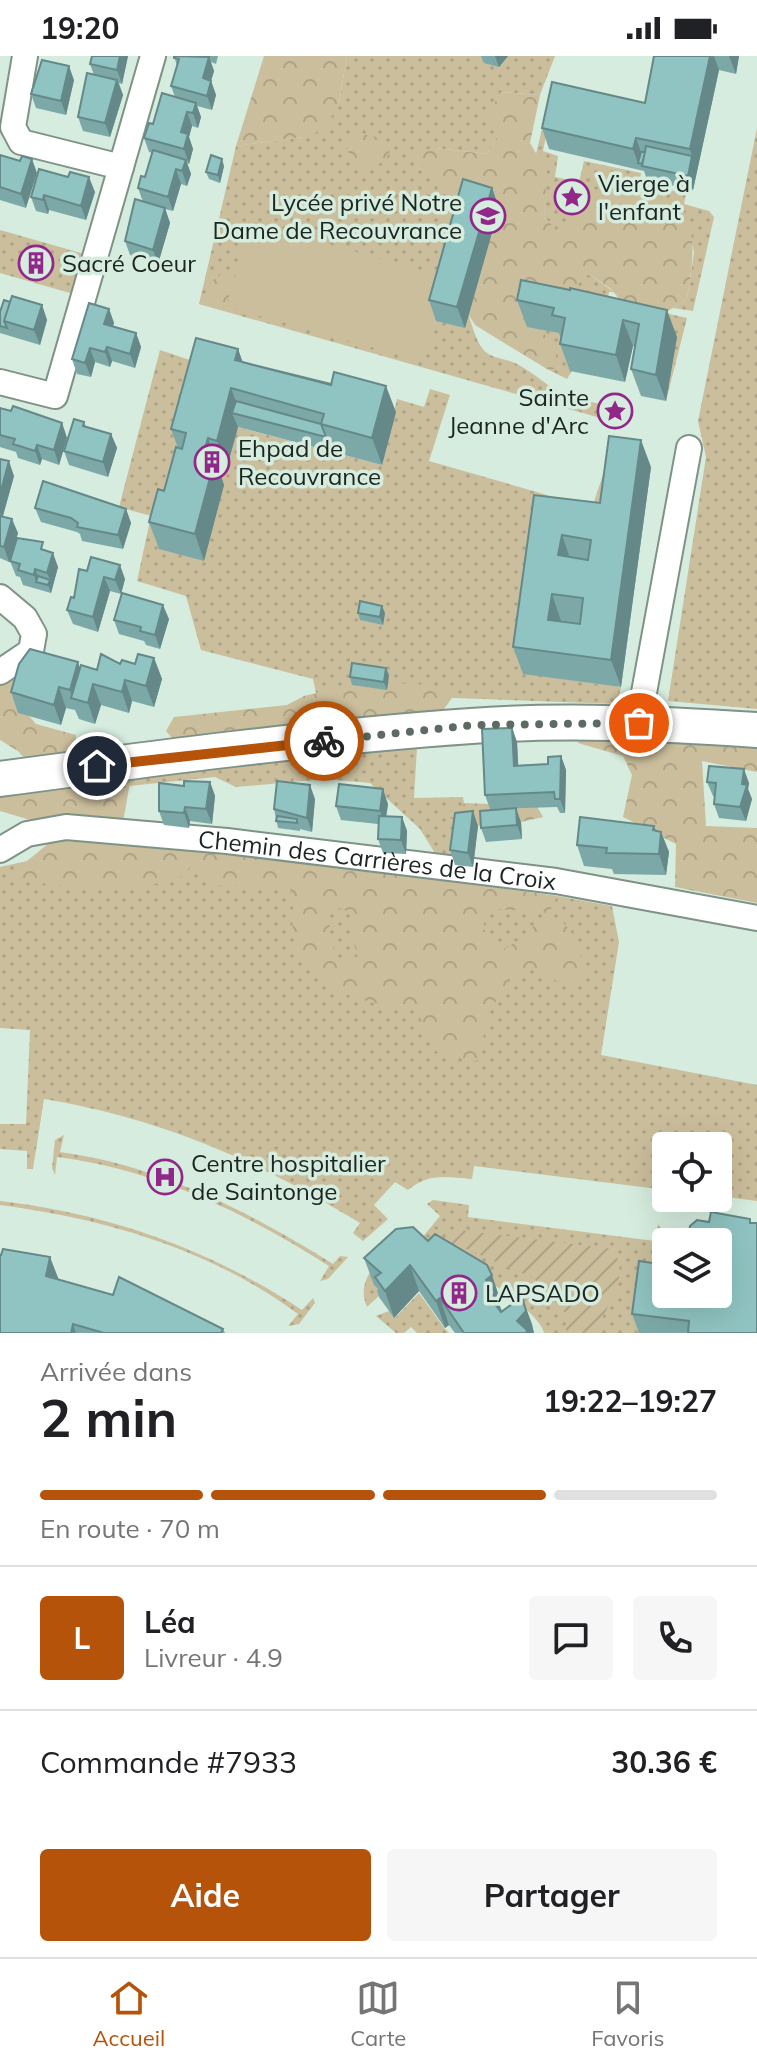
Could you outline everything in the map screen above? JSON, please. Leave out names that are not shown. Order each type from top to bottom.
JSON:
[{"type":"main road","points":[[0,779],[473,725],[639,723],[757,730]]},
{"type":"main road","points":[[0,759],[58,771]]},
{"type":"street","points":[[25,56],[13,127],[21,142],[121,167]]},
{"type":"street","points":[[0,382],[55,396],[153,56]]},
{"type":"street","points":[[643,698],[689,448]]},
{"type":"street","points":[[0,597],[25,618],[34,634],[31,651],[0,672]]},
{"type":"street","name":"Chemin des Carrières de la Croix","points":[[0,850],[27,834],[66,827],[212,840],[556,881],[757,918]]},
{"type":"green space","points":[[264,56],[347,56],[339,103],[325,129],[303,137],[236,146]]},
{"type":"green space","points":[[347,56],[555,56],[540,95],[501,92],[497,136],[488,154],[435,148],[415,165],[449,193],[494,202],[500,222],[482,254],[465,309],[483,349],[490,355],[517,364],[567,396],[610,406],[629,417],[618,423],[199,304],[236,146],[303,137],[339,103]]},
{"type":"green space","points":[[501,92],[540,95],[530,143],[547,172],[544,217],[561,234],[584,203],[626,192],[667,199],[678,205],[689,224],[692,256],[687,299],[657,318],[632,314],[611,289],[589,274],[558,303],[523,313],[554,344],[558,369],[547,369],[475,325],[465,309],[482,254],[500,222],[494,203],[458,201],[415,165],[416,151],[435,148],[488,154],[497,136],[488,114]]},
{"type":"green space","points":[[550,96],[553,101],[543,151],[558,156],[555,177],[579,182],[584,161],[641,173],[640,182],[686,194],[684,204],[709,211],[714,217],[693,311],[673,308],[687,299],[694,252],[684,212],[561,234],[544,217],[546,172],[536,154]]},
{"type":"green space","points":[[757,128],[757,709],[668,701],[706,457],[698,421]]},
{"type":"green space","points":[[357,133],[381,138],[390,151],[384,162],[367,168],[350,156],[344,141]]},
{"type":"green space","points":[[249,222],[446,277],[424,362],[227,307]]},
{"type":"green space","points":[[0,230],[95,257],[84,297],[0,273]]},
{"type":"green space","points":[[223,273],[233,284],[225,311],[199,304],[212,281]]},
{"type":"green space","points":[[589,274],[614,292],[609,292],[603,319],[567,379],[547,369],[557,369],[523,313],[558,302]]},
{"type":"green space","points":[[665,313],[687,318],[666,401]]},
{"type":"green space","points":[[160,350],[193,361],[213,482],[218,465],[226,467],[237,427],[382,465],[397,399],[424,407],[430,389],[450,395],[429,461],[592,508],[614,441],[618,463],[523,673],[621,687],[617,704],[316,693],[313,679],[201,650],[186,596],[137,581],[151,516],[119,507]]},
{"type":"green space","points":[[16,678],[15,700],[36,724],[76,735],[76,753],[26,760],[0,740],[0,684]]},
{"type":"green space","points":[[393,683],[434,685],[454,695],[444,709],[395,723],[179,746],[166,731],[174,717],[287,705],[304,696],[338,688]]},
{"type":"green space","points":[[583,734],[757,744],[757,772],[702,761],[706,826],[757,828],[757,903],[675,887],[676,844],[623,817],[632,775],[623,756],[578,743]]},
{"type":"green space","points":[[417,747],[414,798],[463,797],[464,803],[490,804],[491,809],[537,807],[543,817],[461,827],[455,865],[438,858],[420,829],[370,783],[325,779],[236,787],[215,777],[129,786],[131,777],[239,761]]},
{"type":"green space","points":[[131,777],[123,822],[27,819],[0,811],[0,795]]},
{"type":"green space","points":[[464,804],[490,804],[491,809],[537,807],[543,817],[461,827],[446,814]]},
{"type":"green space","points":[[90,836],[370,869],[557,896],[549,913],[487,908],[483,928],[501,951],[525,936],[540,919],[559,919],[572,933],[579,948],[582,983],[568,987],[532,968],[508,980],[490,1012],[477,1061],[437,1052],[420,1032],[422,1010],[381,1004],[341,992],[310,969],[299,952],[293,931],[293,903],[289,887],[216,885],[192,865],[178,880],[136,887],[92,889],[39,883],[13,876],[49,843]],"holes":[[[328,904],[355,914],[350,931],[358,956],[337,965]]]},
{"type":"green space","points":[[49,843],[557,896],[612,906],[619,942],[601,1055],[757,1085],[757,1201],[732,1198],[732,1132],[652,1132],[652,1188],[474,1166],[472,1179],[431,1179],[408,1190],[395,1182],[374,1205],[388,1219],[363,1241],[353,1233],[360,1223],[247,1162],[129,1118],[44,1099],[33,1169],[27,1169],[27,1151],[0,1149],[0,1124],[26,1124],[30,1030],[0,1028],[0,867],[27,861]]},
{"type":"green space","points":[[64,1135],[60,1152],[96,1158],[168,1179],[269,1226],[333,1264],[340,1256],[348,1257],[328,1279],[320,1281],[329,1266],[266,1229],[199,1196],[129,1172],[57,1157],[55,1175],[52,1168],[55,1140]]},
{"type":"green space","points":[[433,1200],[469,1205],[468,1217],[652,1241],[653,1308],[640,1333],[544,1333],[530,1313],[502,1290],[470,1271],[440,1260],[390,1266],[374,1285],[382,1293],[367,1307],[364,1287],[379,1260],[401,1237],[416,1245],[440,1216],[427,1204]]},
{"type":"green space","points":[[0,1201],[119,1225],[195,1252],[267,1288],[302,1310],[313,1298],[315,1303],[299,1324],[288,1326],[298,1314],[264,1291],[193,1255],[118,1229],[0,1205]]},
{"type":"green space","points":[[459,1230],[613,1249],[618,1259],[618,1281],[594,1333],[566,1333],[566,1314],[535,1279],[450,1242]]},
{"type":"green space","points":[[419,1293],[449,1333],[417,1333],[411,1327],[404,1333],[396,1333],[376,1316],[389,1311],[395,1318]]},
{"type":"building","points":[[92,56],[120,56],[117,70],[90,64]]},
{"type":"building","points":[[174,56],[209,57],[203,78],[211,81],[207,96],[171,86],[179,59]]},
{"type":"building","points":[[654,56],[710,56],[690,149],[636,138],[633,149],[542,128],[552,82],[645,103]]},
{"type":"building","points":[[42,60],[69,66],[61,101],[31,94]]},
{"type":"building","points":[[87,73],[117,80],[105,123],[78,117]]},
{"type":"building","points":[[162,93],[196,103],[193,113],[187,112],[181,132],[188,134],[184,149],[144,138],[149,123],[153,124]]},
{"type":"building","points":[[646,146],[692,156],[688,176],[642,166]]},
{"type":"building","points":[[153,150],[186,160],[182,171],[176,169],[168,197],[138,188],[141,176],[145,177]]},
{"type":"building","points":[[641,152],[645,152],[642,164],[638,163]]},
{"type":"building","points":[[0,155],[20,161],[22,156],[32,159],[21,194],[0,187]]},
{"type":"building","points":[[211,155],[222,159],[218,175],[206,172]]},
{"type":"building","points":[[39,169],[68,177],[70,172],[89,177],[81,206],[44,195],[43,200],[31,197]]},
{"type":"building","points":[[463,179],[492,188],[457,307],[429,300]]},
{"type":"building","points":[[135,199],[165,208],[153,250],[125,241]]},
{"type":"building","points":[[33,251],[39,255],[34,261],[28,256]]},
{"type":"building","points":[[521,280],[667,310],[656,375],[631,369],[639,324],[623,320],[616,355],[560,344],[565,318],[552,315],[554,308],[517,300]]},
{"type":"building","points":[[12,296],[42,305],[34,330],[4,321]]},
{"type":"building","points":[[4,300],[10,302],[4,321],[7,328],[0,326]]},
{"type":"building","points":[[89,303],[109,309],[104,324],[136,333],[130,354],[107,347],[105,352],[90,348],[85,363],[72,359]]},
{"type":"building","points":[[196,338],[238,349],[235,360],[331,385],[334,372],[386,386],[372,438],[321,424],[324,414],[231,388],[217,441],[208,438],[203,455],[215,459],[195,534],[149,522],[158,489],[164,491],[176,447],[182,449],[186,433],[171,429]]},
{"type":"building","points":[[242,362],[331,384],[331,385]]},
{"type":"building","points":[[236,401],[321,424],[326,437],[232,413]]},
{"type":"building","points":[[13,406],[62,423],[54,450],[37,445],[35,451],[13,444],[15,439],[0,435],[0,408],[11,411]]},
{"type":"building","points":[[74,419],[84,422],[83,426],[111,434],[103,462],[64,451]]},
{"type":"building","points":[[609,436],[641,440],[611,660],[513,647],[534,495],[600,503]],"holes":[[[562,535],[591,540],[588,560],[558,555]],[[552,594],[583,598],[580,624],[548,620]]]},
{"type":"building","points":[[0,459],[9,461],[0,494]]},
{"type":"building","points":[[43,481],[126,509],[118,535],[77,527],[78,523],[71,518],[35,508]]},
{"type":"building","points":[[0,516],[12,519],[4,547],[0,546]]},
{"type":"building","points":[[17,538],[43,542],[41,549],[53,553],[47,573],[35,569],[34,575],[18,570],[20,564],[10,561]]},
{"type":"building","points":[[91,557],[120,565],[115,580],[104,577],[93,617],[67,610],[71,597],[74,598],[79,569],[87,571]]},
{"type":"building","points":[[38,576],[50,580],[48,585],[36,582]]},
{"type":"building","points":[[122,593],[163,605],[155,635],[140,631],[141,627],[114,620]]},
{"type":"building","points":[[360,601],[382,606],[380,617],[358,613]]},
{"type":"building","points":[[30,649],[78,662],[70,690],[59,687],[54,705],[11,692],[19,664]]},
{"type":"building","points":[[101,654],[120,664],[122,660],[135,664],[138,654],[154,658],[146,686],[125,680],[122,692],[93,684],[88,703],[71,698],[81,665],[97,670]]},
{"type":"building","points":[[352,663],[386,668],[384,682],[350,677]]},
{"type":"building","points":[[512,728],[514,766],[548,764],[548,757],[561,756],[560,799],[555,799],[554,792],[485,795],[482,729]]},
{"type":"building","points":[[709,766],[744,769],[742,784],[747,785],[740,807],[714,804],[716,783],[707,782]]},
{"type":"building","points":[[184,781],[210,782],[206,809],[185,807],[184,813],[159,811],[159,783],[184,786]]},
{"type":"building","points":[[277,781],[310,785],[307,818],[274,809]]},
{"type":"building","points":[[339,784],[383,789],[380,811],[336,806]]},
{"type":"building","points":[[516,808],[517,825],[481,828],[480,811]]},
{"type":"building","points":[[473,811],[468,853],[450,850],[455,813]]},
{"type":"building","points":[[277,816],[297,819],[297,823],[276,821]]},
{"type":"building","points":[[379,816],[402,817],[401,840],[378,839]]},
{"type":"building","points":[[580,817],[654,826],[653,830],[661,832],[659,854],[606,853],[607,848],[577,845]]},
{"type":"building","points":[[711,1212],[757,1223],[757,1333],[688,1333],[689,1321],[632,1314],[639,1261],[652,1263],[652,1308],[732,1308],[732,1228],[690,1228],[697,1220],[709,1222]]},
{"type":"building","points":[[413,1227],[428,1241],[435,1234],[487,1265],[492,1275],[486,1280],[495,1293],[490,1297],[501,1312],[522,1297],[526,1311],[517,1321],[527,1330],[526,1333],[464,1333],[440,1298],[436,1301],[410,1265],[385,1291],[375,1277],[381,1273],[364,1258],[396,1229]]},
{"type":"building","points":[[3,1249],[50,1257],[46,1276],[113,1295],[119,1277],[223,1329],[221,1333],[104,1333],[73,1324],[71,1333],[0,1333],[0,1255]]},
{"type":"way so far","points":[[324,741],[473,725],[639,723]]},
{"type":"place","name":"Vierge à l'enfant","points":[[572,197]]},
{"type":"place","name":"Lycée privé Notre Dame de Recouvrance","points":[[488,216]]},
{"type":"place","name":"Sacré Coeur","points":[[36,263]]},
{"type":"place","name":"Sainte Jeanne d'Arc","points":[[615,411]]},
{"type":"place","name":"Ehpad de Recouvrance","points":[[212,462]]},
{"type":"place","name":"Centre hospitalier de Saintonge","points":[[165,1177]]},
{"type":"place","name":"LAPSADO","points":[[459,1293]]},
{"type":"route","points":[[97,766],[324,741]]}]
